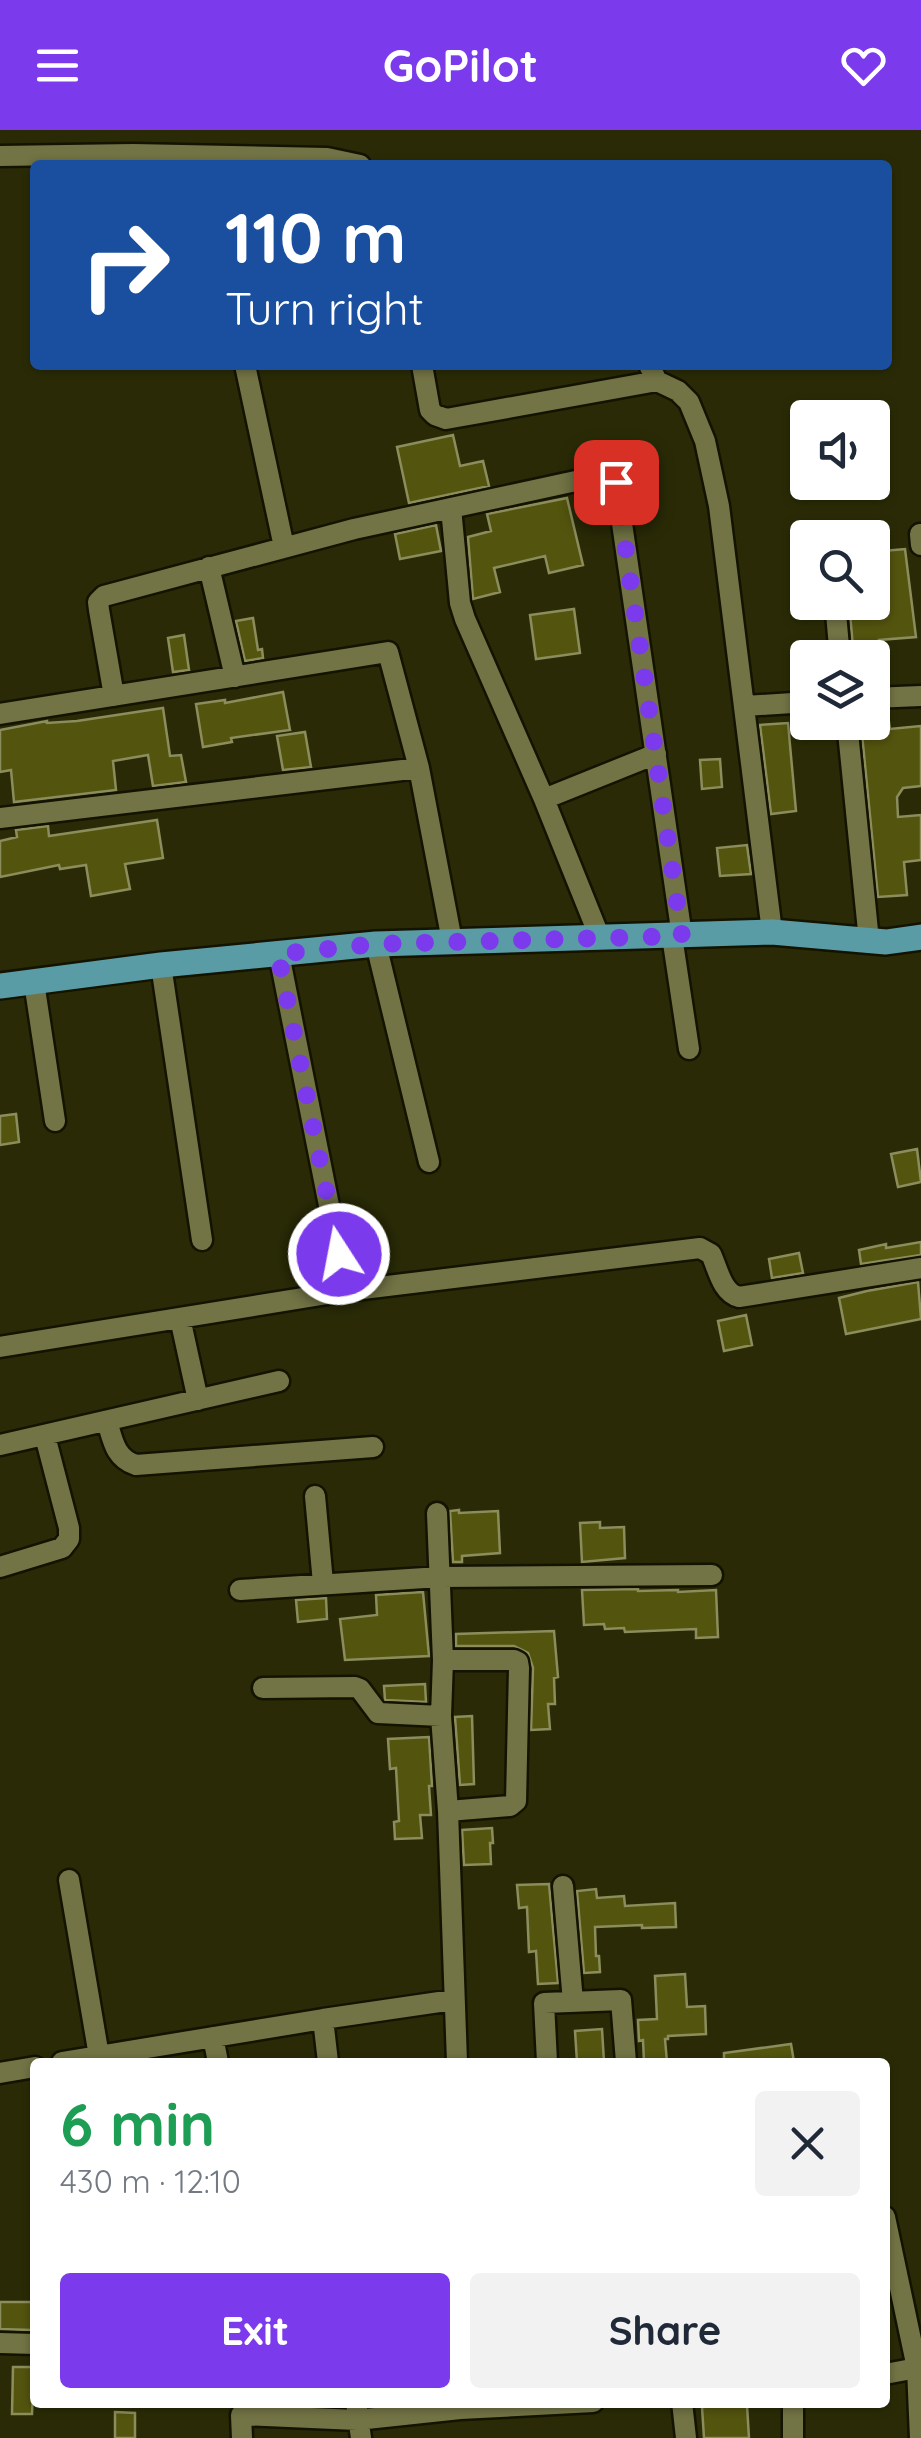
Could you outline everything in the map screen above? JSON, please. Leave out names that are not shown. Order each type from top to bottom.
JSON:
[{"type":"main road","points":[[0,986],[376,944],[772,932],[886,942],[921,938]]},
{"type":"street","points":[[0,156],[133,154],[336,160]]},
{"type":"street","points":[[246,370],[284,547]]},
{"type":"street","points":[[423,370],[430,410],[446,419],[653,373],[689,402],[705,441],[719,506],[772,932]]},
{"type":"street","points":[[114,696],[98,602],[104,596],[284,547],[612,476],[616,482],[656,754],[689,1049]]},
{"type":"street","points":[[451,508],[460,603],[600,938]]},
{"type":"street","points":[[920,534],[921,545]]},
{"type":"street","points":[[209,566],[235,677]]},
{"type":"street","points":[[0,714],[388,652],[419,768],[452,941]]},
{"type":"street","points":[[890,697],[921,696]]},
{"type":"street","points":[[745,706],[790,703]]},
{"type":"street","points":[[848,740],[869,941]]},
{"type":"street","points":[[544,799],[656,754]]},
{"type":"street","points":[[0,818],[419,768]]},
{"type":"street","points":[[376,944],[429,1162]]},
{"type":"street","points":[[278,954],[346,1291]]},
{"type":"street","points":[[161,965],[202,1240]]},
{"type":"street","points":[[34,982],[56,1121]]},
{"type":"street","points":[[0,1347],[346,1291],[700,1248],[711,1254],[726,1289],[739,1297],[921,1268]]},
{"type":"street","points":[[180,1318],[198,1400]]},
{"type":"street","points":[[0,1445],[279,1381]]},
{"type":"street","points":[[107,1421],[117,1452],[124,1460],[136,1464],[373,1447]]},
{"type":"street","points":[[0,1567],[62,1548],[69,1539],[44,1436]]},
{"type":"street","points":[[316,1496],[323,1584]]},
{"type":"street","points":[[437,1513],[443,1660],[441,1716],[457,2058]]},
{"type":"street","points":[[240,1590],[440,1577],[712,1575]]},
{"type":"street","points":[[443,1660],[514,1660],[520,1668],[516,1801],[510,1806],[448,1811]]},
{"type":"street","points":[[263,1688],[355,1687],[360,1688],[378,1713],[441,1716]]},
{"type":"street","points":[[69,1880],[98,2056]]},
{"type":"street","points":[[563,1886],[573,2002]]},
{"type":"street","points":[[86,2058],[454,2000]]},
{"type":"street","points":[[547,2058],[544,2002],[621,2000],[626,2058]]},
{"type":"street","points":[[323,2019],[328,2058]]},
{"type":"street","points":[[213,2038],[217,2058]]},
{"type":"street","points":[[0,2073],[30,2068]]},
{"type":"street","points":[[890,2234],[913,2311],[920,2438]]},
{"type":"street","points":[[0,2343],[30,2344]]},
{"type":"street","points":[[890,2373],[917,2368]]},
{"type":"street","points":[[242,2438],[241,2415],[358,2420],[445,2408]]},
{"type":"street","points":[[683,2408],[686,2438]]},
{"type":"street","points":[[793,2408],[793,2438]]},
{"type":"building","points":[[453,435],[460,466],[483,461],[489,486],[409,503],[397,447]]},
{"type":"building","points":[[567,498],[583,565],[549,573],[545,556],[494,568],[500,592],[473,599],[468,537],[491,531],[487,514]]},
{"type":"building","points":[[436,525],[441,551],[400,559],[395,534]]},
{"type":"building","points":[[905,549],[916,637],[852,640],[851,620],[890,620],[890,550]]},
{"type":"building","points":[[574,609],[580,653],[536,659],[530,615]]},
{"type":"building","points":[[253,618],[263,658],[245,661],[236,621]]},
{"type":"building","points":[[184,635],[189,670],[173,672],[168,638]]},
{"type":"building","points":[[283,692],[290,730],[231,738],[232,742],[203,747],[196,704]]},
{"type":"building","points":[[163,708],[170,756],[181,755],[186,782],[153,786],[148,755],[113,761],[116,790],[14,802],[11,770],[0,772],[0,730]]},
{"type":"building","points":[[788,723],[796,811],[771,814],[760,725]]},
{"type":"building","points":[[921,726],[921,786],[903,788],[897,797],[898,817],[921,815],[921,860],[904,862],[907,895],[878,897],[863,740],[890,740],[890,729]]},
{"type":"building","points":[[305,732],[311,767],[283,770],[277,736]]},
{"type":"building","points":[[720,759],[722,787],[702,789],[700,760]]},
{"type":"building","points":[[157,820],[163,858],[125,864],[130,889],[91,896],[86,865],[60,869],[59,865],[0,877],[0,841],[17,837],[16,830],[48,826],[49,836]]},
{"type":"building","points":[[747,845],[751,874],[720,876],[717,848]]},
{"type":"building","points":[[16,1114],[19,1142],[0,1145],[0,1116]]},
{"type":"building","points":[[917,1149],[921,1182],[898,1187],[891,1154]]},
{"type":"building","points":[[921,1242],[921,1255],[861,1264],[859,1250]]},
{"type":"building","points":[[799,1253],[803,1273],[772,1278],[769,1259]]},
{"type":"building","points":[[918,1282],[921,1319],[846,1334],[839,1298]]},
{"type":"building","points":[[746,1315],[752,1345],[724,1351],[718,1321]]},
{"type":"building","points":[[450,1511],[498,1511],[500,1553],[462,1556],[462,1562],[453,1562]]},
{"type":"building","points":[[600,1522],[600,1528],[624,1527],[625,1558],[582,1562],[580,1523]]},
{"type":"building","points":[[582,1590],[716,1590],[718,1637],[696,1638],[696,1629],[625,1632],[624,1628],[605,1629],[604,1624],[584,1625]]},
{"type":"building","points":[[423,1592],[429,1656],[345,1660],[340,1619],[377,1615],[376,1595]]},
{"type":"building","points":[[326,1598],[327,1619],[298,1622],[296,1600]]},
{"type":"building","points":[[554,1631],[558,1677],[554,1678],[555,1704],[548,1704],[550,1729],[531,1730],[533,1668],[528,1653],[514,1646],[456,1646],[456,1634]]},
{"type":"building","points":[[425,1684],[426,1702],[385,1700],[384,1686]]},
{"type":"building","points":[[472,1716],[474,1784],[460,1785],[455,1717]]},
{"type":"building","points":[[429,1737],[431,1815],[420,1815],[422,1838],[395,1839],[394,1822],[399,1821],[396,1768],[390,1769],[388,1739]]},
{"type":"building","points":[[492,1828],[491,1864],[464,1865],[462,1830]]},
{"type":"building","points":[[549,1884],[558,1983],[538,1984],[536,1951],[529,1952],[527,1907],[519,1908],[517,1885]]},
{"type":"building","points":[[596,1889],[597,1898],[624,1896],[625,1906],[675,1903],[676,1927],[595,1927],[600,1972],[584,1973],[577,1891]]},
{"type":"building","points":[[685,1974],[687,2007],[705,2006],[706,2034],[668,2036],[667,2058],[644,2058],[643,2040],[639,2041],[638,2020],[657,2019],[655,1976]]},
{"type":"building","points":[[602,2029],[604,2058],[577,2058],[575,2031]]},
{"type":"building","points":[[791,2044],[793,2058],[724,2058],[724,2053]]},
{"type":"building","points":[[0,2302],[30,2302],[30,2330],[0,2329]]},
{"type":"building","points":[[13,2367],[30,2367],[32,2414],[12,2414]]},
{"type":"building","points":[[702,2408],[747,2408],[749,2438],[704,2438]]},
{"type":"building","points":[[115,2412],[135,2413],[135,2438],[115,2438]]},
{"type":"route","points":[[339,1254],[278,954],[376,944],[682,936],[616,482]]}]
